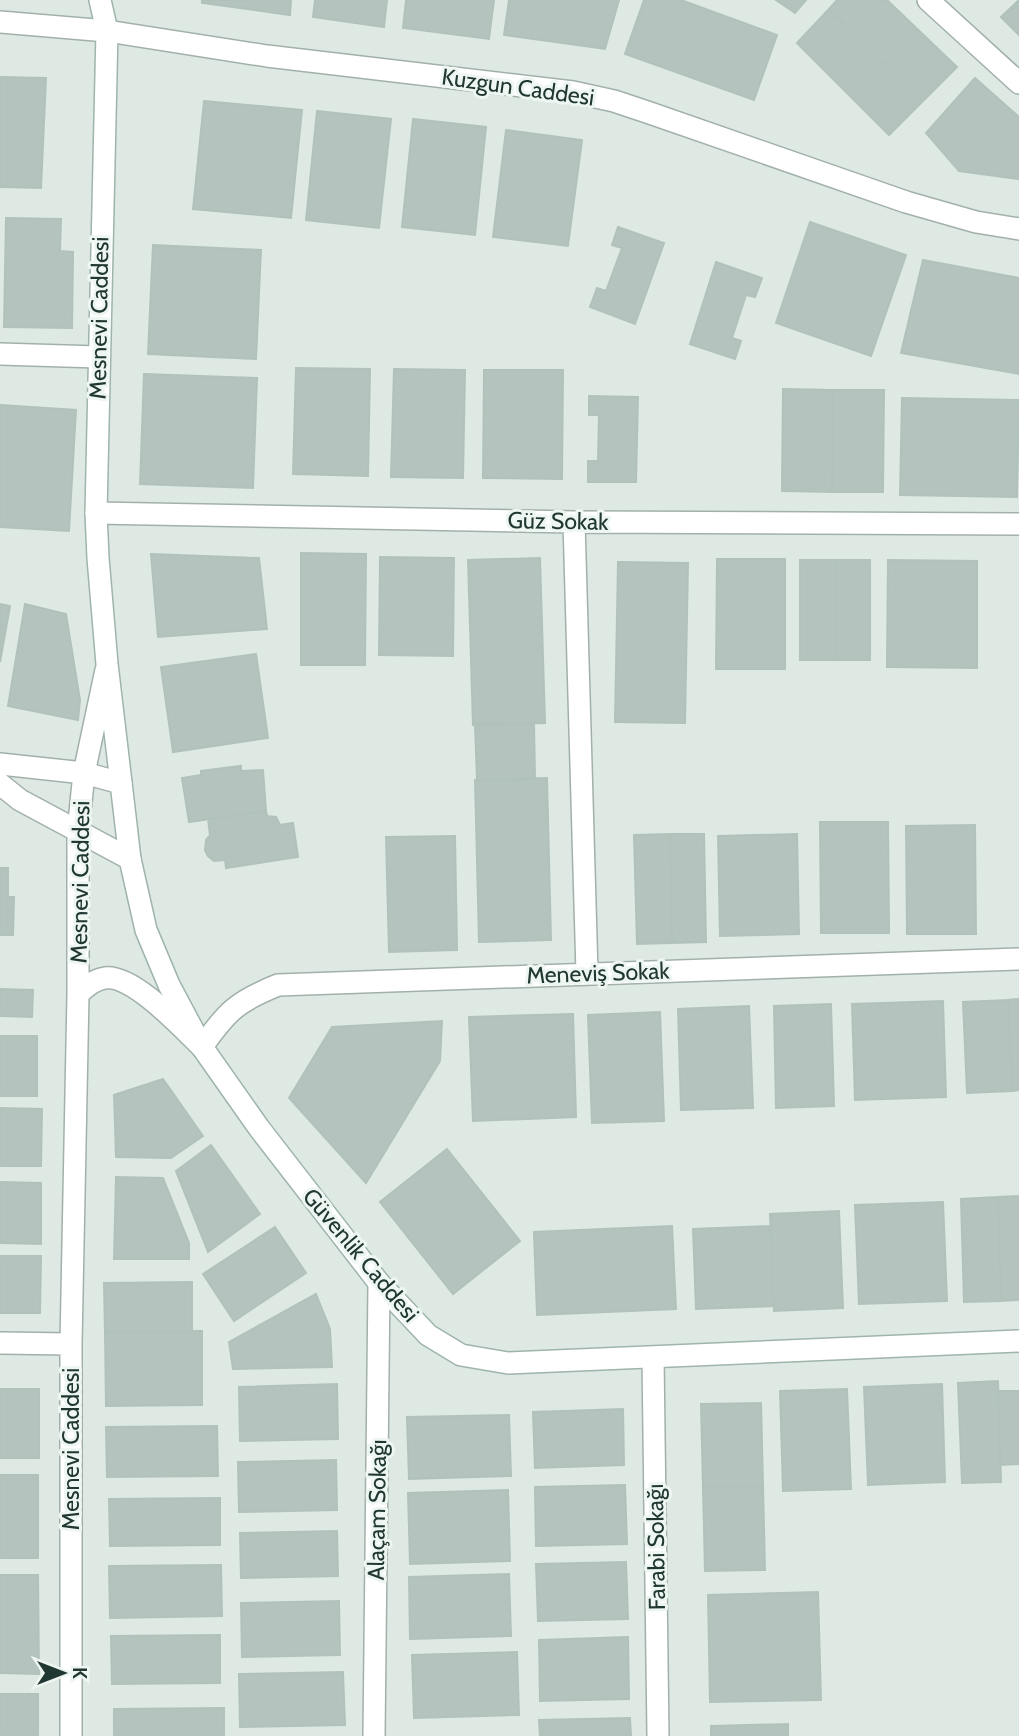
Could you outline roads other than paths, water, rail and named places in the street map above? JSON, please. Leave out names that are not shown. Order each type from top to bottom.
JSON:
[{"type":"street","name":"Mesnevi Caddesi","points":[[71,1736],[71,1344],[78,995],[78,832],[84,773],[107,664],[96,513],[107,31],[100,0]]},
{"type":"street","name":"Mesnevi Caddesi","points":[[107,31],[117,0]]},
{"type":"street","points":[[928,0],[1019,83]]},
{"type":"street","name":"Kuzgun Caddesi","points":[[0,22],[107,31],[267,56],[573,92],[647,111],[906,202],[976,222],[1019,229]]},
{"type":"street","points":[[0,354],[98,357]]},
{"type":"street","name":"Güz Sokak","points":[[96,513],[574,522],[1019,524]]},
{"type":"street","points":[[574,522],[587,973]]},
{"type":"street","name":"Güvenlik Caddesi","points":[[107,664],[130,859],[146,930],[169,985],[202,1047],[259,1128],[379,1283],[428,1335],[461,1354],[508,1363],[1019,1341]]},
{"type":"street","points":[[0,764],[84,773],[121,783]]},
{"type":"street","points":[[0,784],[20,800],[130,859]]},
{"type":"street","name":"Meneviş Sokak","points":[[202,1047],[219,1022],[235,1006],[278,985],[1019,959]]},
{"type":"street","points":[[78,995],[91,982],[105,978],[125,983],[159,1007],[202,1047]]},
{"type":"street","name":"Alaçam Sokağı","points":[[374,1736],[379,1283]]},
{"type":"street","points":[[0,1343],[71,1344]]},
{"type":"street","name":"Farabi Sokağı","points":[[653,1358],[658,1736]]}]
